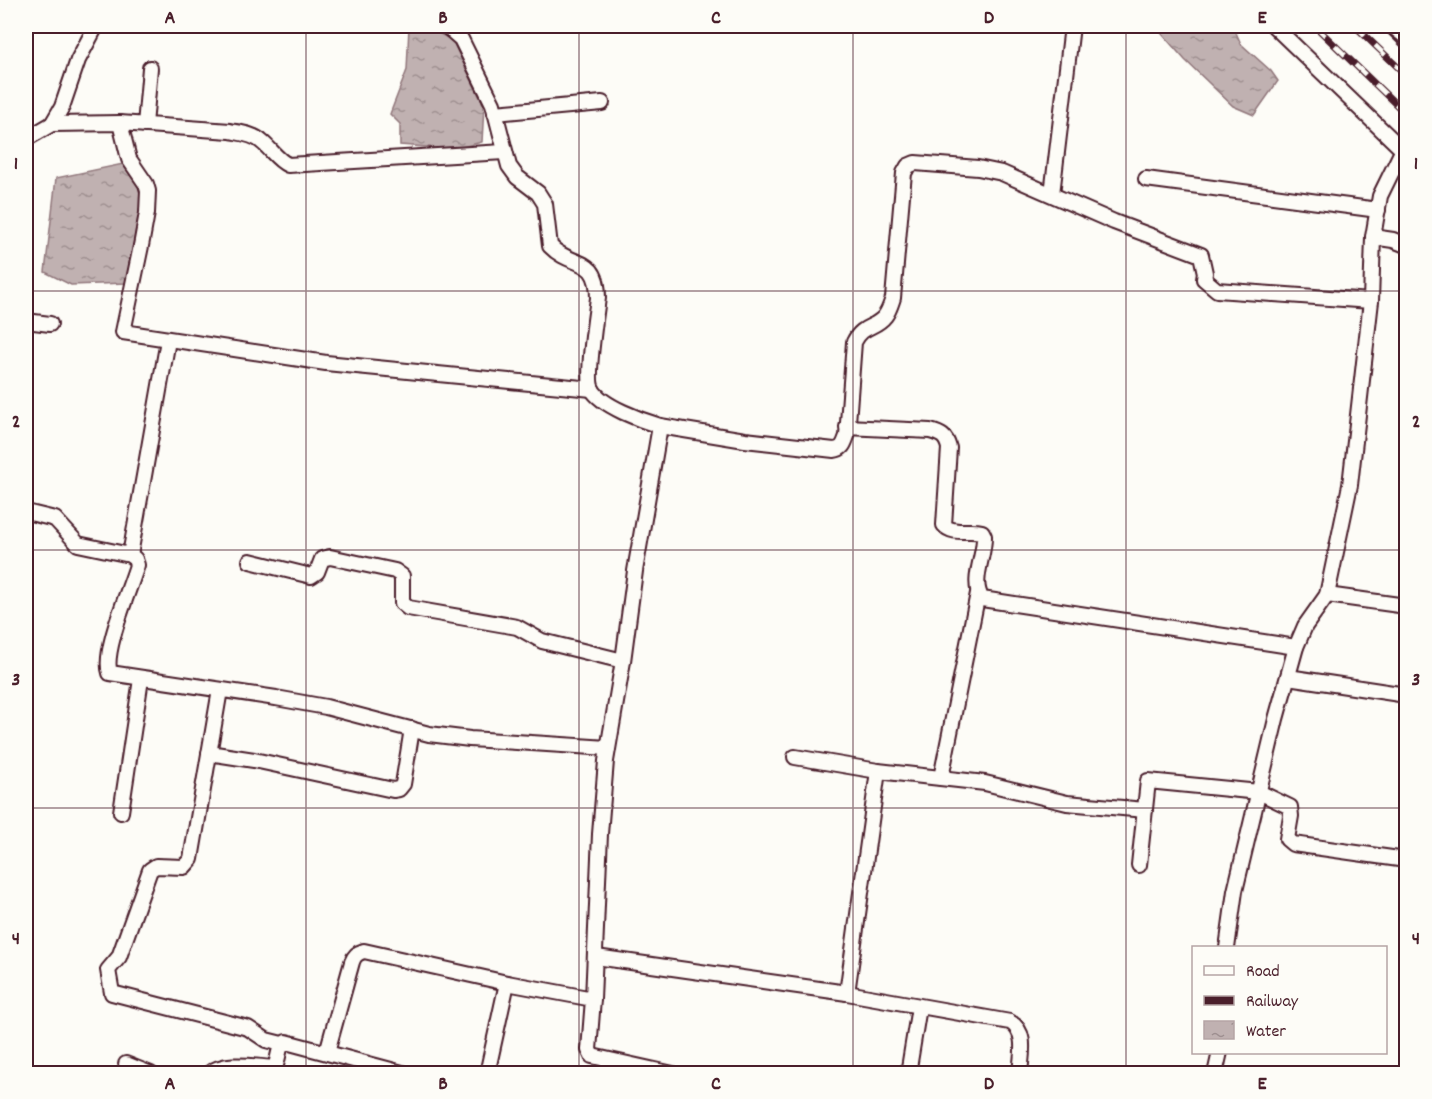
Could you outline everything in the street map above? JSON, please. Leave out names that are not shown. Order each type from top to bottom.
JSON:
[{"type":"street","points":[[52,124],[62,107],[78,60],[96,26]]},
{"type":"street","points":[[446,26],[461,39],[493,104],[508,166],[517,177],[538,193],[545,204],[550,246],[555,251],[587,266],[595,274],[598,298],[590,376],[592,389],[604,402],[646,422],[745,440],[840,449],[844,445],[847,428],[854,342],[859,332],[885,317],[893,298],[902,185],[908,166],[915,163],[978,168],[1002,173],[1114,222],[1201,255],[1204,279],[1217,291],[1371,301]]},
{"type":"street","points":[[1052,194],[1072,26]]},
{"type":"street","points":[[1227,946],[1235,891],[1296,647],[1305,626],[1327,595],[1350,484],[1371,301],[1373,237],[1377,210],[1380,196],[1405,151],[1274,26]]},
{"type":"street","points":[[1369,26],[1407,62]]},
{"type":"street","points":[[1392,26],[1407,37]]},
{"type":"street","points":[[145,125],[150,68]]},
{"type":"street","points":[[495,113],[602,103]]},
{"type":"street","points":[[120,123],[129,159],[146,184],[148,191],[147,213],[123,332],[326,363],[592,389]]},
{"type":"street","points":[[26,139],[52,124],[120,123],[210,128],[246,134],[260,140],[288,165],[504,152]]},
{"type":"street","points":[[1146,179],[1377,210]]},
{"type":"street","points":[[1373,237],[1407,245]]},
{"type":"street","points":[[26,321],[50,324]]},
{"type":"street","points":[[130,555],[168,340]]},
{"type":"street","points":[[660,426],[608,748],[600,834],[596,957],[589,1050],[592,1056],[672,1074]]},
{"type":"street","points":[[847,428],[930,431],[941,434],[947,440],[949,448],[944,525],[951,530],[982,532],[984,536],[977,585],[978,593],[941,778]]},
{"type":"street","points":[[26,512],[55,519],[78,543],[130,555],[135,559],[137,565],[111,644],[108,671],[114,675],[326,707],[429,734],[608,748]]},
{"type":"street","points":[[250,561],[311,576],[317,572],[322,559],[330,557],[395,571],[402,576],[400,598],[408,608],[517,627],[542,641],[623,661]]},
{"type":"street","points":[[978,593],[982,599],[989,601],[1296,647]]},
{"type":"street","points":[[1327,595],[1407,606]]},
{"type":"street","points":[[1288,676],[1407,695]]},
{"type":"street","points":[[121,812],[141,679]]},
{"type":"street","points":[[220,690],[191,859],[184,867],[156,866],[150,870],[119,957],[108,970],[112,993],[248,1028],[266,1040],[282,1044],[291,1042],[406,1074]]},
{"type":"street","points":[[209,753],[254,760],[393,790],[399,789],[403,784],[412,729]]},
{"type":"street","points":[[795,757],[878,771],[986,783],[1067,803],[1145,810]]},
{"type":"street","points":[[847,993],[878,771]]},
{"type":"street","points":[[1139,865],[1148,781],[1259,792],[1290,807],[1291,816],[1287,839],[1293,844],[1407,860]]},
{"type":"street","points":[[327,1052],[354,956],[364,951],[507,983],[593,999]]},
{"type":"street","points":[[596,957],[847,993],[1010,1022],[1017,1026],[1021,1033],[1020,1074]]},
{"type":"street","points":[[487,1074],[507,983]]},
{"type":"street","points":[[908,1074],[919,1007]]},
{"type":"street","points":[[208,1074],[221,1066],[275,1071],[282,1044]]},
{"type":"street","points":[[1215,1074],[1220,1054]]},
{"type":"street","points":[[126,1064],[152,1074]]},
{"type":"water","points":[[409,26],[424,26],[452,40],[484,106],[482,142],[454,149],[400,145],[400,124],[390,114],[407,70]]},
{"type":"water","points":[[1155,26],[1233,26],[1241,44],[1271,71],[1278,81],[1254,115],[1233,106],[1185,60]]},
{"type":"water","points":[[123,164],[143,190],[126,283],[71,285],[45,272],[56,178]]},
{"type":"railway","points":[[1315,26],[1406,114]]},
{"type":"railway","points":[[1355,26],[1406,75]]}]
